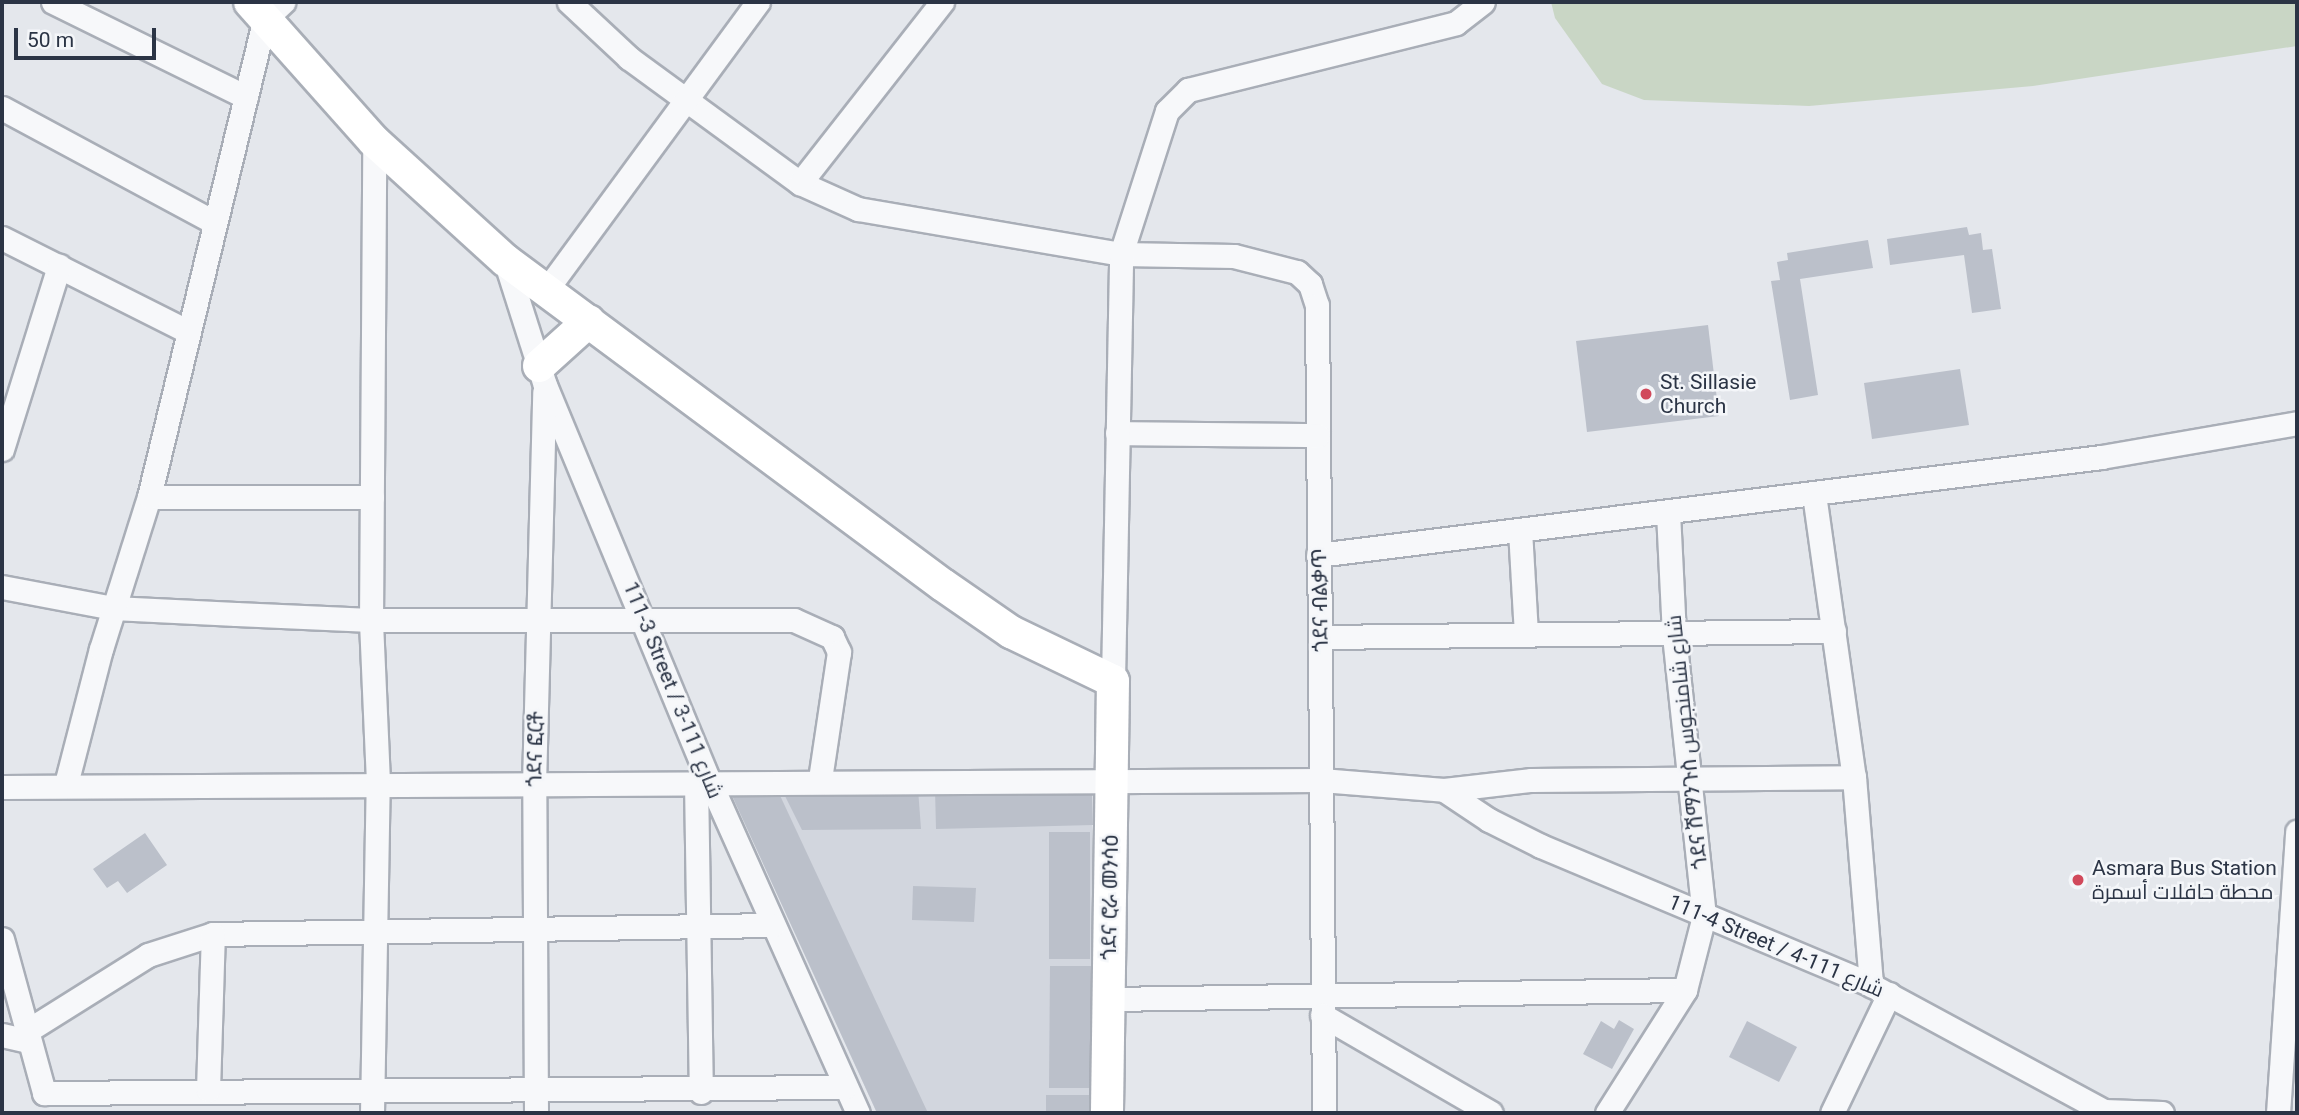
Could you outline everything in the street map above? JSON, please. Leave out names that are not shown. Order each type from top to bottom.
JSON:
[{"type":"main road","points":[[266,7],[374,141],[505,260],[1011,632],[1113,681]]},
{"type":"main road","points":[[542,376],[589,321]]},
{"type":"main road","name":"ጎደና ሮራ መንሳዕ","points":[[1107,1113],[1113,681]]},
{"type":"street","points":[[54,2],[246,97]]},
{"type":"street","name":"ጎደና ብልቃጥ","points":[[569,2],[629,58],[684,100],[800,183],[858,209],[1121,254],[1234,256],[1297,272],[1310,284],[1317,305],[1324,1113]]},
{"type":"street","points":[[547,289],[758,2]]},
{"type":"street","points":[[800,183],[942,2]]},
{"type":"street","points":[[1113,681],[1121,254],[1154,141],[1167,111],[1188,90],[1456,23],[1483,2]]},
{"type":"street","points":[[66,785],[113,608],[149,497],[212,221],[246,97],[266,7]]},
{"type":"street","points":[[2,108],[212,221]]},
{"type":"street","points":[[371,1103],[378,782],[371,620],[374,141]]},
{"type":"street","points":[[2,238],[187,331]]},
{"type":"street","name":"111-3 Street / شارع 111-3","points":[[505,260],[542,376],[645,618],[702,780],[773,925],[858,1113]]},
{"type":"street","points":[[2,449],[60,266]]},
{"type":"street","name":"ጎደና ፎርቶ","points":[[536,1113],[534,785],[542,376]]},
{"type":"street","points":[[1318,555],[1668,514],[2101,457],[2297,423]]},
{"type":"street","points":[[1117,433],[1318,435]]},
{"type":"street","points":[[1814,494],[1854,778],[1880,990],[1832,1113]]},
{"type":"street","points":[[149,497],[372,497]]},
{"type":"street","name":"ጎደና ሽማንጉስ شارع شامنجوس","points":[[1607,1113],[1685,990],[1704,916],[1674,635],[1668,514]]},
{"type":"street","points":[[1520,530],[1526,634]]},
{"type":"street","points":[[2,587],[113,608],[371,620],[794,620],[832,637],[839,652],[820,779]]},
{"type":"street","points":[[1321,637],[1674,635],[1834,631]]},
{"type":"street","points":[[2,787],[378,782],[534,785],[820,779],[1321,779],[1444,790],[1531,780],[1854,778]]},
{"type":"street","points":[[701,1092],[702,780]]},
{"type":"street","name":"111-4 Street / شارع 111-4","points":[[1444,790],[1541,846],[1880,990],[2104,1112]]},
{"type":"street","points":[[2277,1113],[2297,832]]},
{"type":"street","points":[[2,1035],[28,1036],[148,955],[213,934],[773,925]]},
{"type":"street","points":[[208,1090],[213,934]]},
{"type":"street","points":[[2,939],[44,1093],[208,1090],[371,1103],[534,1089],[701,1092],[845,1087]]},
{"type":"street","points":[[1109,999],[1321,1005],[1685,990]]},
{"type":"street","points":[[1321,1005],[1491,1113]]},
{"type":"street","points":[[2104,1112],[2162,1113]]},
{"type":"shaded area","points":[[1092,785],[1092,1113],[877,1113],[729,789]]},
{"type":"green space","points":[[1551,2],[2297,2],[2297,46],[2033,86],[1809,106],[1644,100],[1602,84],[1555,18]]},
{"type":"building","points":[[1967,227],[1969,235],[1981,233],[1983,250],[1992,249],[2001,309],[1972,313],[1964,255],[1890,265],[1887,239]]},
{"type":"building","points":[[1868,240],[1873,268],[1800,279],[1818,395],[1790,400],[1771,281],[1780,280],[1777,262],[1788,260],[1787,253]]},
{"type":"building","points":[[1708,325],[1719,416],[1587,432],[1576,341]]},
{"type":"building","points":[[1960,369],[1969,425],[1872,439],[1864,383]]},
{"type":"building","points":[[1092,785],[1093,825],[936,829],[935,789]]},
{"type":"building","points":[[781,788],[918,789],[921,829],[802,830]]},
{"type":"building","points":[[729,789],[777,789],[928,1113],[877,1113]]},
{"type":"building","points":[[1049,832],[1090,832],[1090,959],[1049,959]]},
{"type":"building","points":[[145,833],[167,865],[127,893],[118,881],[107,888],[93,869]]},
{"type":"building","points":[[913,886],[976,888],[974,922],[912,920]]},
{"type":"building","points":[[1050,966],[1093,966],[1091,1088],[1049,1088]]},
{"type":"building","points":[[1619,1020],[1634,1029],[1612,1069],[1583,1054],[1601,1021],[1614,1029]]},
{"type":"building","points":[[1747,1021],[1797,1047],[1779,1082],[1729,1057]]},
{"type":"building","points":[[1046,1095],[1089,1095],[1089,1113],[1046,1113]]},
{"type":"place","name":"St. Sillasie Church","points":[[1646,394]]},
{"type":"place","name":"Asmara Bus Station محطة حافلات أسمرة","points":[[2078,880]]}]
